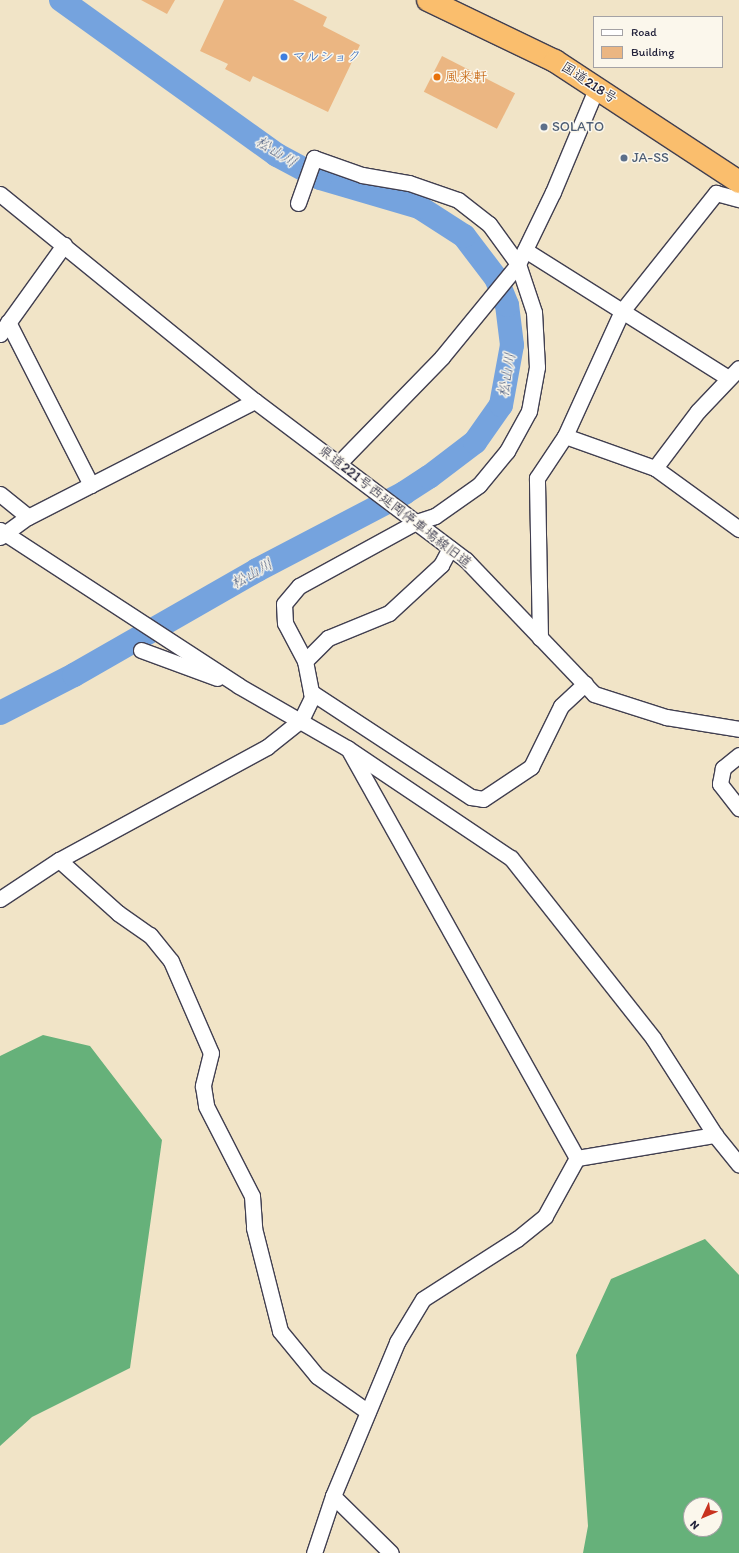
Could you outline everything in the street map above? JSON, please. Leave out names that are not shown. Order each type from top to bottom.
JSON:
[{"type":"highway","name":"国道218号","points":[[428,0],[555,61],[597,87],[739,182]]},
{"type":"street","points":[[339,463],[442,357],[517,264],[553,192],[597,87]]},
{"type":"street","points":[[0,899],[59,860],[268,747],[301,720],[312,697],[305,661],[285,623],[284,604],[299,586],[416,522],[435,516],[479,485],[507,451],[529,411],[537,367],[534,312],[517,264],[490,224],[458,200],[409,183],[362,175],[313,159],[298,203]]},
{"type":"street","points":[[540,638],[536,478],[565,436],[622,311],[716,193],[739,200]]},
{"type":"street","name":"県道221号西延岡停車場線旧道","points":[[0,194],[255,401],[367,483],[466,560],[510,604],[540,638],[594,694],[666,717],[739,729]]},
{"type":"street","points":[[64,245],[4,328],[91,486]]},
{"type":"street","points":[[525,250],[728,378]]},
{"type":"street","points":[[655,468],[698,411],[739,368]]},
{"type":"street","points":[[255,401],[28,517],[2,533],[123,608],[239,686],[348,748],[510,858],[653,1038],[715,1135],[739,1165]]},
{"type":"street","points":[[565,436],[655,468],[739,529]]},
{"type":"street","points":[[0,494],[28,517]]},
{"type":"street","points":[[305,661],[328,638],[389,612],[441,565],[450,548]]},
{"type":"street","points":[[141,650],[239,686]]},
{"type":"street","points":[[311,692],[471,797],[483,799],[531,767],[561,706],[584,684]]},
{"type":"street","points":[[348,748],[577,1158]]},
{"type":"street","points":[[739,755],[723,768],[720,784],[739,808]]},
{"type":"street","points":[[59,860],[118,913],[150,935],[170,961],[211,1052],[203,1086],[206,1106],[252,1196],[254,1228],[280,1331],[317,1376],[368,1412]]},
{"type":"street","points":[[577,1158],[715,1135]]},
{"type":"street","points":[[314,1553],[333,1496],[397,1342],[423,1299],[517,1238],[545,1216],[577,1158]]},
{"type":"street","points":[[333,1496],[391,1553]]},
{"type":"green space","points":[[43,1035],[90,1046],[162,1140],[130,1368],[32,1417],[0,1446],[0,1056]]},
{"type":"green space","points":[[705,1239],[739,1275],[739,1553],[583,1553],[588,1526],[576,1355],[611,1279]]},
{"type":"building","points":[[141,0],[175,0],[167,14]]},
{"type":"building","name":"マルショク","points":[[224,0],[293,0],[327,17],[323,26],[360,45],[328,112],[253,76],[250,82],[225,69],[228,64],[200,51]]},
{"type":"building","points":[[442,56],[515,93],[497,129],[424,92]]},
{"type":"waterway","name":"松山川","points":[[0,713],[74,675],[257,570],[404,493],[429,477],[475,442],[501,405],[512,345],[507,305],[496,278],[464,236],[419,207],[320,178],[277,155],[61,0]]},
{"type":"place","name":"マルショク","points":[[284,57]]},
{"type":"place","name":"風来軒","points":[[437,77]]},
{"type":"place","name":"SOLATO","points":[[544,127]]},
{"type":"place","name":"JA-SS","points":[[624,158]]}]
